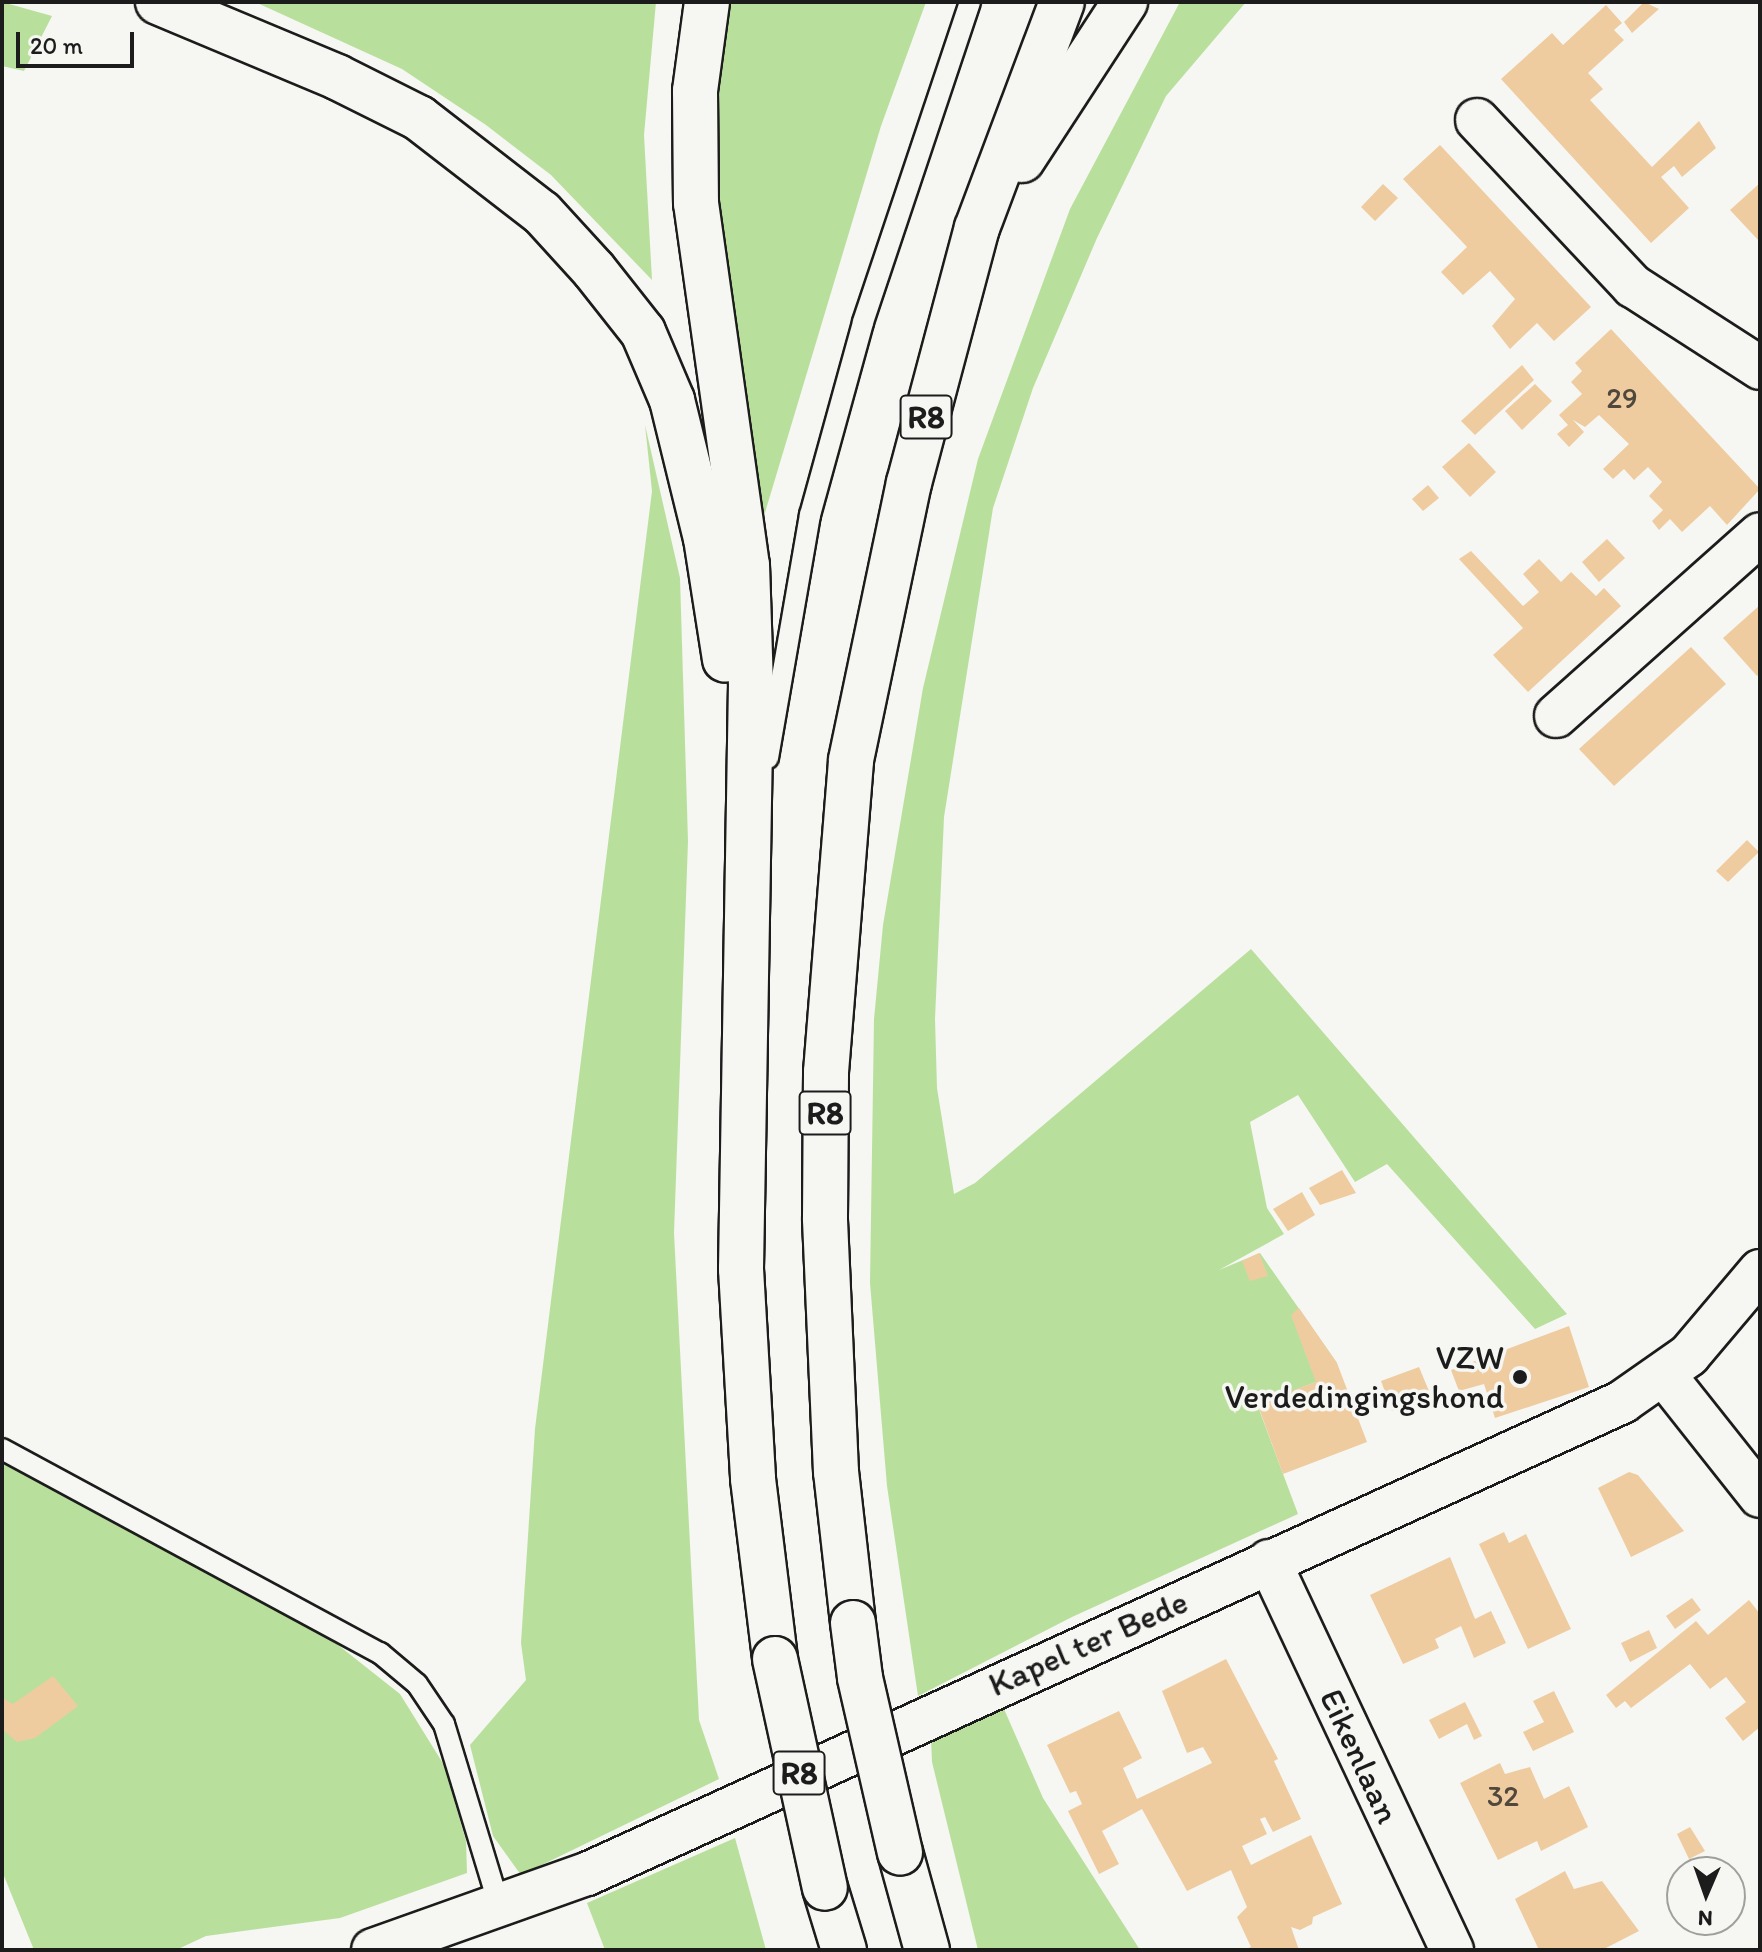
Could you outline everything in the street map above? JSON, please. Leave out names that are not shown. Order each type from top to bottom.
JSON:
[{"type":"highway","points":[[158,2],[337,77],[419,118],[542,213],[643,332],[672,400],[706,538],[723,627],[731,823],[748,872]]},
{"type":"highway","points":[[707,2],[695,91],[696,203],[747,565],[748,872]]},
{"type":"highway","name":"R8","points":[[927,1950],[900,1852],[860,1678],[853,1623],[836,1472],[825,1218],[826,1072],[851,760],[909,483],[977,228],[1062,2]]},
{"type":"highway","name":"R8","points":[[977,228],[1125,2]]},
{"type":"highway","name":"R8","points":[[748,872],[741,1269],[753,1479],[775,1659],[825,1888],[844,1950]]},
{"type":"street","points":[[1477,120],[1633,286],[1760,368]]},
{"type":"street","points":[[1556,716],[1760,534]]},
{"type":"street","name":"Kapel ter Bede","points":[[373,1950],[500,1908],[725,1813],[1269,1561],[1622,1402],[1665,1376],[1711,1332],[1760,1271]]},
{"type":"street","points":[[1665,1376],[1760,1496]]},
{"type":"street","name":"Eikenlaan","points":[[1269,1561],[1452,1950]]},
{"type":"lane","points":[[748,872],[810,515],[863,322],[970,2]]},
{"type":"lane","points":[[2,1449],[380,1653],[417,1684],[444,1724],[500,1908]]},
{"type":"green space","points":[[2,2],[52,16],[24,71],[2,66]]},
{"type":"green space","points":[[255,2],[656,2],[644,135],[652,280],[551,175],[486,125],[402,69]]},
{"type":"green space","points":[[726,2],[926,2],[881,126],[764,516],[739,374],[707,129]]},
{"type":"green space","points":[[1180,2],[1246,2],[1166,96],[1097,238],[1033,388],[993,508],[944,817],[935,1019],[937,1088],[954,1194],[975,1183],[1251,949],[1567,1314],[1535,1329],[1387,1164],[1355,1182],[1298,1095],[1250,1122],[1267,1208],[1284,1234],[1219,1270],[1260,1253],[1337,1363],[1316,1382],[1257,1404],[1298,1514],[1072,1617],[918,1696],[887,1486],[870,1283],[874,1019],[883,925],[923,688],[978,459],[1070,209]]},
{"type":"green space","points":[[645,425],[680,578],[688,841],[674,1233],[699,1720],[719,1779],[521,1875],[493,1836],[470,1745],[526,1680],[521,1643],[535,1429],[652,491]]},
{"type":"green space","points":[[2,1460],[333,1641],[400,1694],[444,1765],[466,1841],[467,1873],[340,1918],[206,1936],[176,1950],[34,1950],[2,1871]]},
{"type":"green space","points":[[1004,1709],[1043,1798],[1140,1950],[978,1950],[932,1762],[931,1739]]},
{"type":"green space","points":[[735,1838],[766,1950],[605,1950],[587,1903]]},
{"type":"building","points":[[1644,2],[1659,9],[1632,33],[1624,22]]},
{"type":"building","points":[[1606,5],[1622,23],[1614,30],[1624,40],[1588,73],[1603,89],[1590,100],[1652,167],[1699,121],[1716,148],[1682,177],[1674,166],[1661,177],[1689,208],[1651,243],[1501,79],[1552,33],[1563,45]]},
{"type":"building","points":[[1440,145],[1591,307],[1554,341],[1537,323],[1510,349],[1492,326],[1515,299],[1490,271],[1463,295],[1441,272],[1467,247],[1403,179]]},
{"type":"building","points":[[1760,183],[1760,242],[1730,210]]},
{"type":"building","points":[[1383,184],[1398,198],[1375,221],[1361,207]]},
{"type":"building","points":[[1611,329],[1760,489],[1727,525],[1710,506],[1682,532],[1670,519],[1659,530],[1652,521],[1663,510],[1649,496],[1662,482],[1648,467],[1634,480],[1624,469],[1613,479],[1603,469],[1629,444],[1599,415],[1585,427],[1573,420],[1584,432],[1569,447],[1557,434],[1568,425],[1559,415],[1582,394],[1571,382],[1582,371],[1575,363]]},
{"type":"building","points":[[1522,365],[1534,380],[1475,435],[1461,421]]},
{"type":"building","points":[[1535,384],[1552,401],[1522,430],[1505,411]]},
{"type":"building","points":[[1469,443],[1496,472],[1470,497],[1442,467]]},
{"type":"building","points":[[1428,485],[1439,498],[1423,511],[1412,499]]},
{"type":"building","points":[[1607,539],[1625,558],[1599,582],[1582,562]]},
{"type":"building","points":[[1471,551],[1523,606],[1539,592],[1523,574],[1539,559],[1561,582],[1571,572],[1596,596],[1604,588],[1621,606],[1528,692],[1493,655],[1523,628],[1459,559]]},
{"type":"building","points":[[1760,605],[1760,673],[1757,676],[1723,638]]},
{"type":"building","points":[[1691,647],[1726,684],[1614,786],[1579,749]]},
{"type":"building","points":[[1747,840],[1759,852],[1728,882],[1716,871]]},
{"type":"building","points":[[1342,1170],[1356,1193],[1320,1205],[1309,1188]]},
{"type":"building","points":[[1302,1192],[1315,1215],[1288,1231],[1273,1209]]},
{"type":"building","points":[[1259,1253],[1268,1276],[1250,1281],[1242,1261]]},
{"type":"building","points":[[1299,1308],[1337,1363],[1367,1442],[1283,1474],[1257,1403],[1316,1382],[1291,1315]]},
{"type":"building","name":"VZW Verdedingingshond","points":[[1569,1326],[1589,1387],[1495,1418],[1484,1384],[1459,1391],[1451,1370]]},
{"type":"building","points":[[1419,1367],[1431,1396],[1392,1411],[1381,1381]]},
{"type":"building","points":[[1629,1472],[1638,1475],[1684,1531],[1631,1557],[1598,1488]]},
{"type":"building","points":[[1504,1532],[1509,1543],[1526,1534],[1571,1629],[1528,1649],[1479,1544]]},
{"type":"building","points":[[1450,1557],[1475,1619],[1491,1611],[1506,1643],[1474,1658],[1461,1626],[1435,1639],[1439,1648],[1403,1664],[1370,1595]]},
{"type":"building","points":[[1692,1598],[1701,1610],[1675,1629],[1666,1616]]},
{"type":"building","points":[[1749,1600],[1760,1614],[1760,1727],[1743,1741],[1725,1718],[1746,1702],[1726,1677],[1710,1689],[1690,1664],[1631,1708],[1625,1701],[1616,1708],[1606,1695],[1696,1621],[1708,1635]]},
{"type":"building","points":[[1649,1630],[1657,1648],[1630,1662],[1621,1643]]},
{"type":"building","points":[[1226,1659],[1278,1759],[1274,1761],[1301,1819],[1273,1832],[1265,1817],[1260,1819],[1267,1834],[1242,1846],[1251,1865],[1311,1835],[1342,1904],[1313,1917],[1312,1924],[1300,1930],[1291,1927],[1299,1950],[1243,1950],[1251,1947],[1237,1917],[1247,1907],[1231,1870],[1187,1891],[1142,1809],[1102,1831],[1119,1864],[1099,1874],[1068,1811],[1082,1804],[1076,1791],[1070,1793],[1047,1745],[1119,1711],[1142,1758],[1123,1768],[1137,1799],[1212,1763],[1203,1747],[1187,1753],[1162,1691]]},
{"type":"building","points":[[53,1676],[78,1706],[35,1738],[17,1742],[2,1729],[2,1698],[13,1704]]},
{"type":"building","points":[[1554,1691],[1574,1732],[1533,1751],[1523,1732],[1544,1722],[1533,1701]]},
{"type":"building","points":[[1465,1702],[1482,1736],[1474,1740],[1467,1724],[1439,1739],[1429,1720]]},
{"type":"building","points":[[1500,1763],[1505,1774],[1530,1767],[1544,1799],[1569,1786],[1588,1827],[1541,1851],[1537,1841],[1498,1860],[1460,1783]]},
{"type":"building","points":[[1690,1827],[1705,1851],[1688,1856],[1677,1834]]},
{"type":"building","points":[[1565,1871],[1574,1889],[1602,1881],[1639,1931],[1602,1950],[1539,1950],[1515,1899]]},
{"type":"place","name":"VZW Verdedingingshond","points":[[1520,1377]]}]
